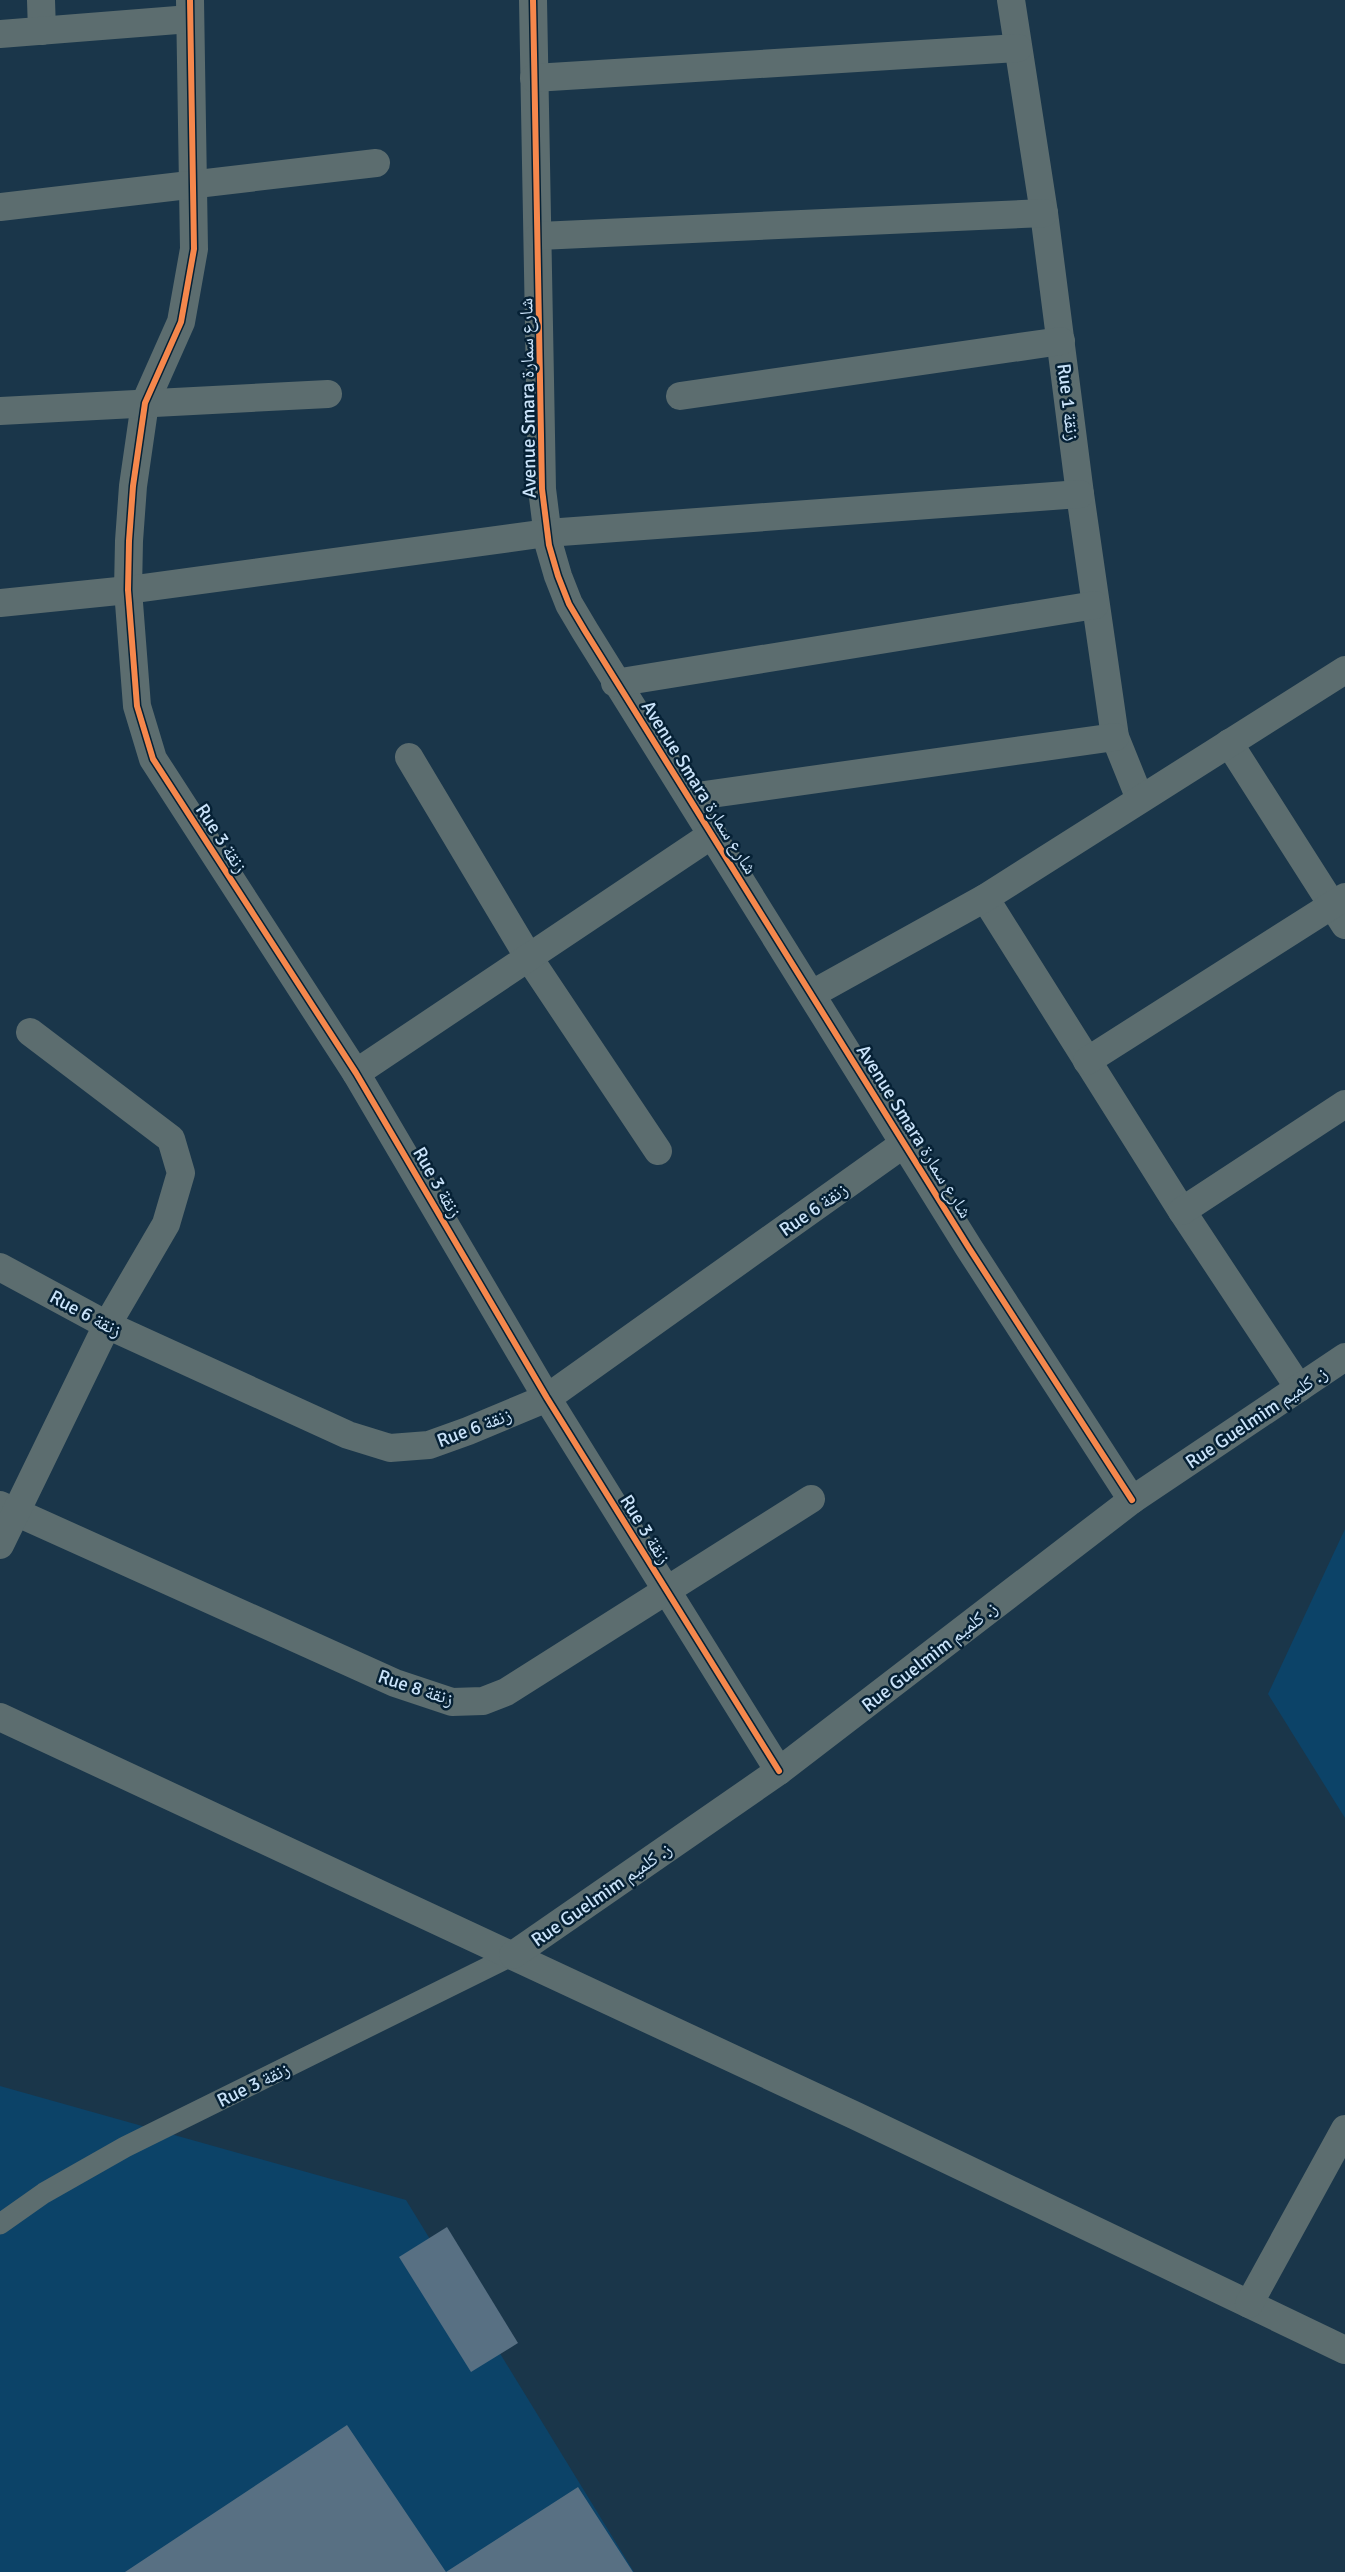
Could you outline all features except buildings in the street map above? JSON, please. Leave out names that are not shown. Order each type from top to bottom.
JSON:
[{"type":"street","points":[[41,0],[42,31]]},
{"type":"street","name":"Avenue Smara شارع سمارة","points":[[533,0],[542,489],[547,533],[558,576],[569,604],[969,1248],[1132,1500]]},
{"type":"street","name":"Rue 1 زنقة","points":[[1011,0],[1044,213],[1080,494],[1114,737],[1140,800]]},
{"type":"street","points":[[0,34],[42,31],[190,10]]},
{"type":"street","name":"Rue 3 زنقة","points":[[190,10],[191,186],[194,249],[181,322],[145,403],[133,486],[128,590],[138,706],[153,759],[356,1072],[547,1398],[779,1771]]},
{"type":"street","points":[[534,78],[1018,48]]},
{"type":"street","points":[[0,207],[376,163]]},
{"type":"street","points":[[538,236],[1044,213]]},
{"type":"street","points":[[680,396],[1061,341]]},
{"type":"street","points":[[0,411],[328,394]]},
{"type":"street","points":[[0,604],[128,590],[547,533],[1080,494]]},
{"type":"street","points":[[616,682],[1095,605]]},
{"type":"street","points":[[812,994],[985,898],[1345,670]]},
{"type":"street","points":[[690,797],[1114,737]]},
{"type":"street","points":[[1087,1061],[1340,909],[1229,743]]},
{"type":"street","points":[[409,757],[528,958],[658,1151]]},
{"type":"street","points":[[356,1072],[713,834]]},
{"type":"street","points":[[985,898],[1182,1211],[1299,1388]]},
{"type":"street","points":[[0,1545],[8,1508],[107,1325],[166,1224],[181,1173],[171,1139],[30,1032]]},
{"type":"street","points":[[1182,1211],[1345,1104]]},
{"type":"street","name":"Rue 6 زنقة","points":[[0,1266],[107,1325],[348,1435],[390,1448],[429,1445],[547,1398],[905,1143]]},
{"type":"street","name":"Rue Guelmim ز. كلميم","points":[[513,1955],[779,1771],[1132,1500],[1345,1357]]},
{"type":"street","name":"Rue 8 زنقة","points":[[8,1508],[395,1683],[452,1702],[483,1701],[506,1692],[811,1500]]},
{"type":"street","points":[[0,1717],[513,1955],[1345,2350]]},
{"type":"street","points":[[1249,2304],[1345,2130]]},
{"type":"lane","name":"Rue 3 زنقة","points":[[0,2224],[44,2193],[125,2147],[513,1955]]},
{"type":"shaded area","points":[[1345,1529],[1345,1818],[1268,1694]]},
{"type":"shaded area","points":[[0,2086],[406,2200],[634,2572],[0,2572]]},
{"type":"cycle path","points":[[190,0],[194,249],[181,322],[145,403],[133,486],[129,541],[128,590],[137,706],[153,759],[356,1073],[547,1398],[779,1771]]},
{"type":"cycle path","points":[[533,0],[542,489],[549,545],[569,604],[969,1248],[1132,1500]]}]
